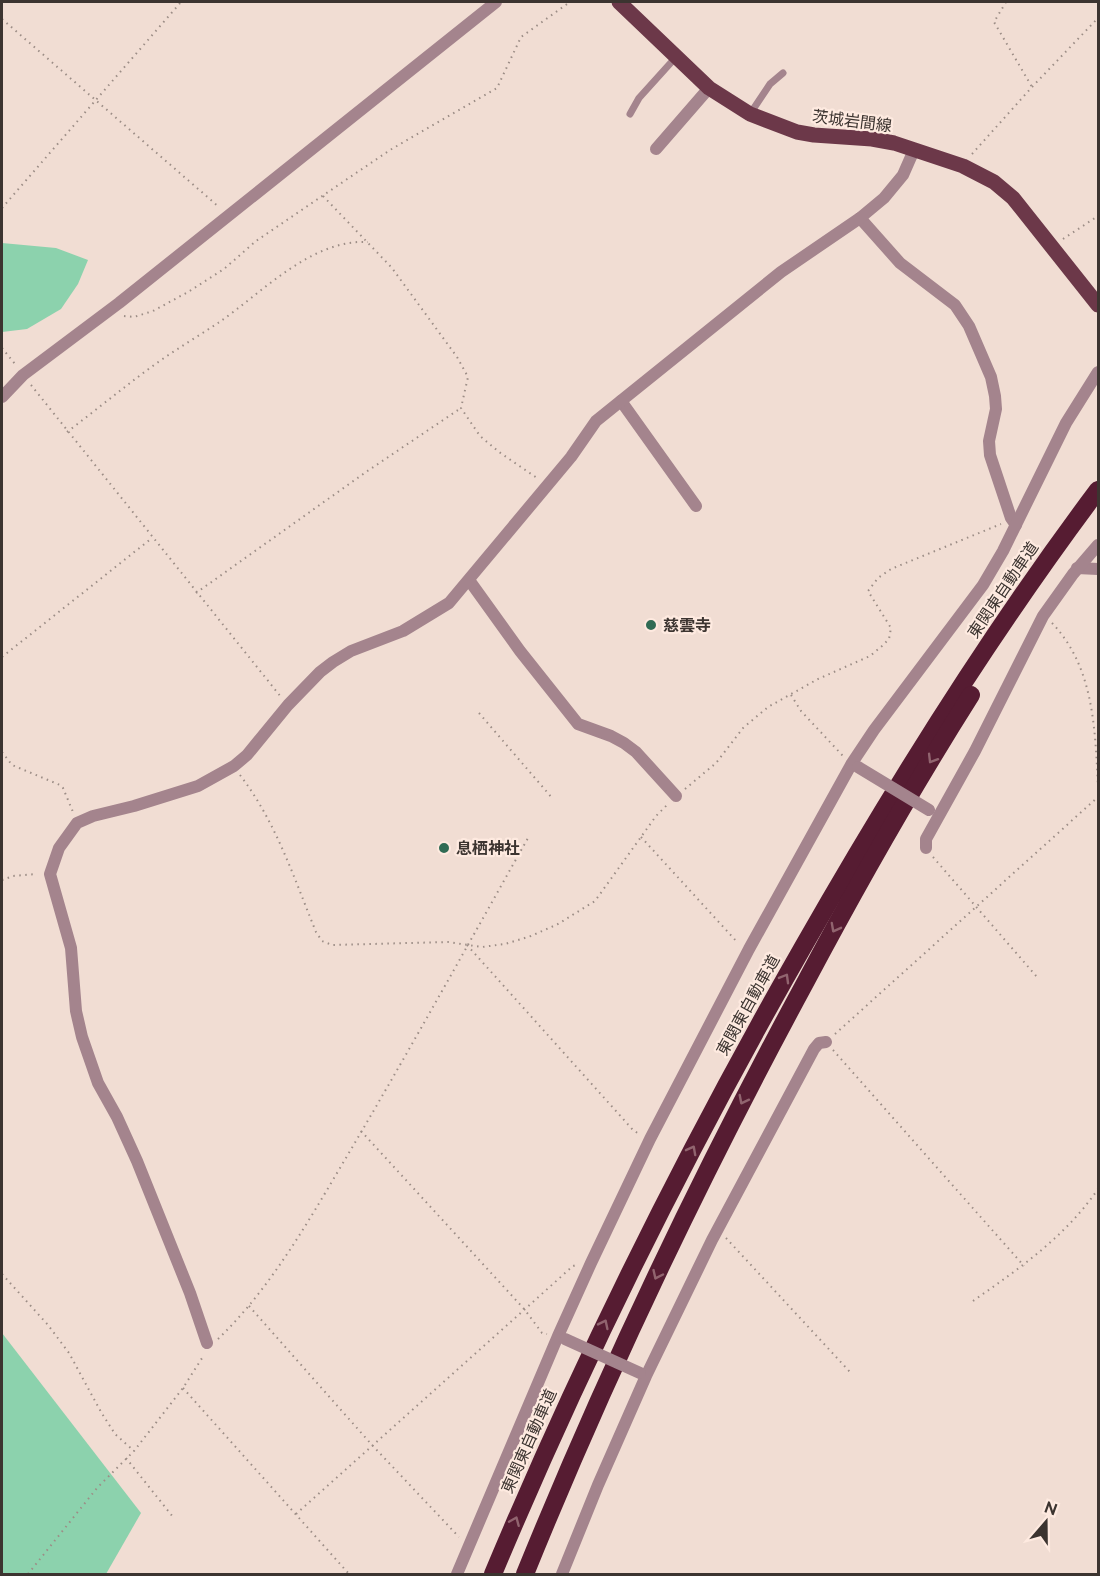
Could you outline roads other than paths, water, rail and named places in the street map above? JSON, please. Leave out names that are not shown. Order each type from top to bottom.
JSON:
[{"type":"highway","name":"東関東自動車道","points":[[493,1575],[541,1459],[604,1325],[670,1191],[745,1049],[897,788],[1016,603],[1098,490]]},
{"type":"highway","name":"東関東自動車道","points":[[525,1575],[567,1470],[628,1335],[764,1058],[846,906],[916,786],[967,701],[1098,496]]},
{"type":"main road","name":"茨城岩間線","points":[[619,2],[709,88],[750,114],[797,132],[872,139],[914,150],[963,166],[1005,190],[1098,305]]},
{"type":"street","points":[[2,397],[23,375],[103,316],[496,2]]},
{"type":"street","points":[[656,149],[709,88]]},
{"type":"street","points":[[207,1343],[190,1293],[137,1161],[98,1083],[82,1037],[76,1011],[70,948],[50,874],[59,848],[77,823],[93,816],[198,786],[234,766],[247,755],[288,705],[333,662],[351,651],[403,631],[449,603],[548,485],[596,421],[781,272],[860,218],[884,198],[903,175],[914,150]]},
{"type":"street","points":[[860,218],[900,263],[955,305],[969,326],[991,377],[996,409],[989,441],[990,455],[1014,522]]},
{"type":"street","points":[[457,1575],[561,1338],[591,1263],[650,1139],[749,949],[886,713],[983,585],[1004,551],[1014,522],[1066,423],[1098,372]]},
{"type":"street","points":[[621,400],[696,506]]},
{"type":"street","points":[[926,848],[926,839],[935,813],[1043,616],[1077,568],[1098,545]]},
{"type":"street","points":[[1077,568],[1098,570]]},
{"type":"street","points":[[469,580],[520,651],[578,724],[611,735],[624,743],[636,752],[676,796]]},
{"type":"street","points":[[855,765],[935,813]]},
{"type":"street","points":[[562,1575],[643,1374],[814,1049],[819,1043],[826,1042]]},
{"type":"street","points":[[561,1338],[643,1374]]},
{"type":"lane","points":[[630,114],[639,98],[676,57]]},
{"type":"lane","points":[[750,114],[770,84],[783,73]]},
{"type":"place","name":"慈雲寺","points":[[651,625]]},
{"type":"place","name":"息栖神社","points":[[444,848]]}]
